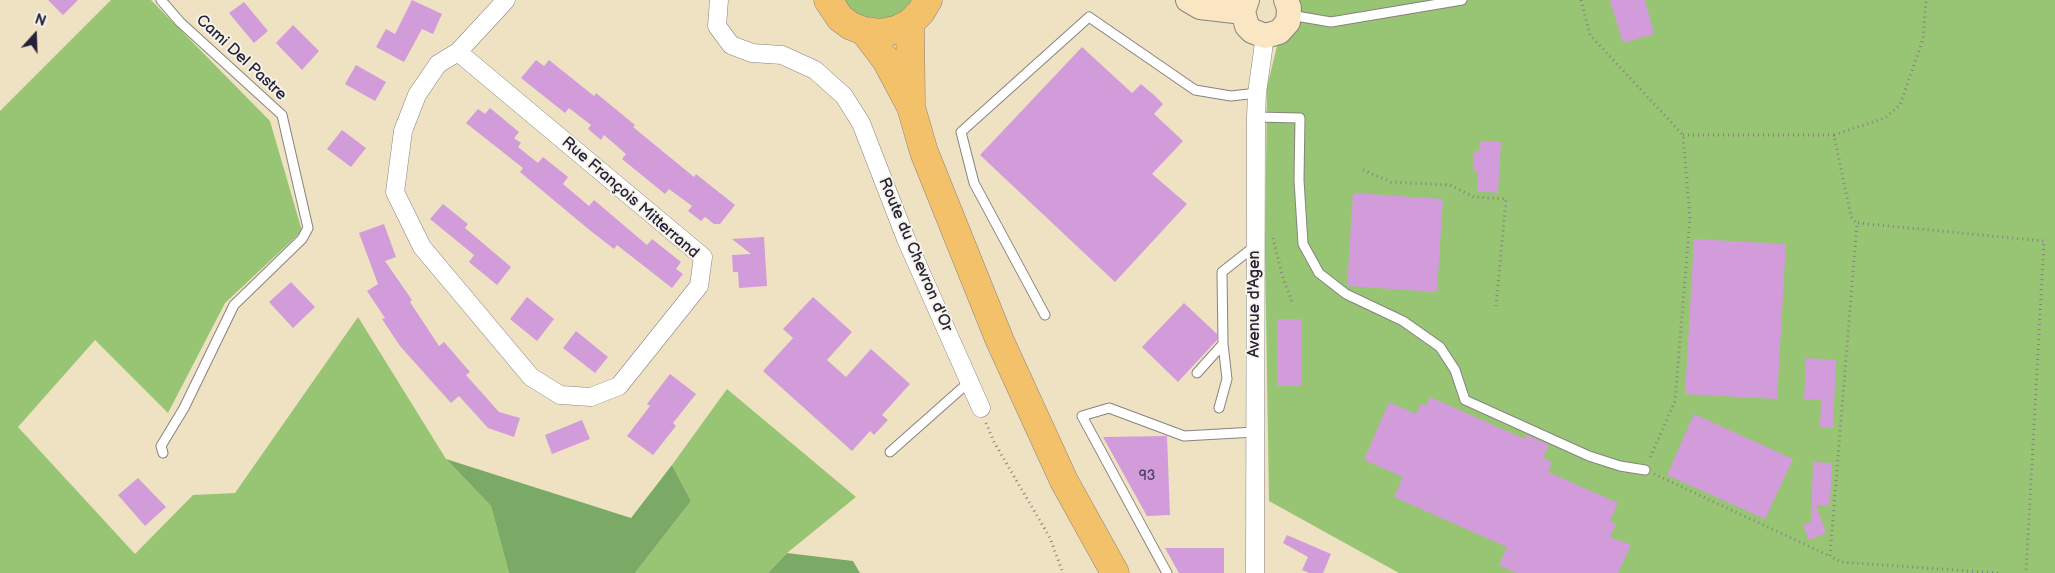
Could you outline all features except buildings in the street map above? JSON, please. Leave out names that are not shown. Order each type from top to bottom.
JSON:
[{"type":"main road","points":[[824,2],[840,18],[864,31],[880,33],[896,30],[910,23],[921,12],[928,0]]},
{"type":"main road","points":[[1188,0],[1200,7],[1245,6],[1244,19],[1252,31],[1265,36],[1272,35],[1284,28],[1288,8]]},
{"type":"main road","points":[[910,23],[911,107]]},
{"type":"main road","points":[[864,31],[886,60],[911,107],[924,152],[1000,341],[1064,481],[1115,573]]},
{"type":"street","name":"Rue François Mitterrand","points":[[458,52],[703,256],[699,286],[619,386],[591,397],[560,395],[531,377],[422,247],[395,192],[404,131],[417,94],[438,64],[458,52],[506,0]]},
{"type":"street","name":"Route du Chevron d'Or","points":[[719,0],[717,26],[731,44],[752,53],[782,55],[815,70],[844,96],[861,123],[906,239],[981,408]]},
{"type":"street","name":"Avenue d'Agen","points":[[1255,573],[1256,117],[1257,93],[1265,36]]},
{"type":"lane","name":"Cami Del Pastre","points":[[161,0],[180,22],[282,115],[308,228],[302,240],[234,305],[184,408],[161,446],[163,453]]},
{"type":"lane","points":[[1288,8],[1331,22],[1421,4],[1462,0]]},
{"type":"lane","points":[[1045,315],[974,183],[961,132],[1089,17],[1195,90],[1231,96],[1257,93]]},
{"type":"lane","points":[[1256,117],[1300,118],[1299,180],[1303,244],[1319,273],[1346,294],[1403,321],[1440,347],[1455,370],[1465,400],[1589,456],[1620,466],[1645,470]]},
{"type":"lane","points":[[1219,408],[1227,378],[1223,344],[1222,272],[1255,237]]},
{"type":"lane","points":[[1196,373],[1223,344]]},
{"type":"lane","points":[[890,452],[969,382]]},
{"type":"lane","points":[[1167,573],[1082,416],[1109,408],[1184,436],[1255,432]]},
{"type":"path","points":[[1581,0],[1590,35],[1683,135],[1690,218],[1675,400],[1645,470],[1841,562],[1998,573]]},
{"type":"path","points":[[1683,135],[1834,135],[1885,118],[1900,104],[1923,39],[1926,0]]},
{"type":"path","points":[[1834,135],[1851,217],[1857,223],[2044,241],[2026,573]]},
{"type":"path","points":[[1363,170],[1391,182],[1450,185],[1474,197],[1506,198],[1496,306]]},
{"type":"path","points":[[1830,556],[1857,223]]},
{"type":"path","points":[[1255,237],[1270,229],[1283,278],[1293,304]]},
{"type":"path","points":[[981,408],[994,442],[1050,538],[1062,573]]},
{"type":"green space","points":[[111,0],[151,0],[270,121],[302,231],[225,303],[168,413],[95,340],[18,427],[135,554],[193,495],[235,493],[358,317],[446,459],[491,506],[509,573],[0,573],[0,111]]},
{"type":"green space","points":[[840,0],[915,0],[901,16],[885,22],[853,15]]},
{"type":"green space","points":[[1299,0],[2055,0],[2055,573],[1399,573],[1269,501],[1265,251],[1267,87],[1277,46],[1296,31]]},
{"type":"green space","points":[[727,389],[856,497],[787,553],[768,573],[635,573],[691,501],[672,465]]},
{"type":"green space","points":[[446,459],[631,518],[672,465],[691,501],[635,573],[509,573],[491,506]]},
{"type":"green space","points":[[787,553],[853,561],[860,573],[768,573]]}]
